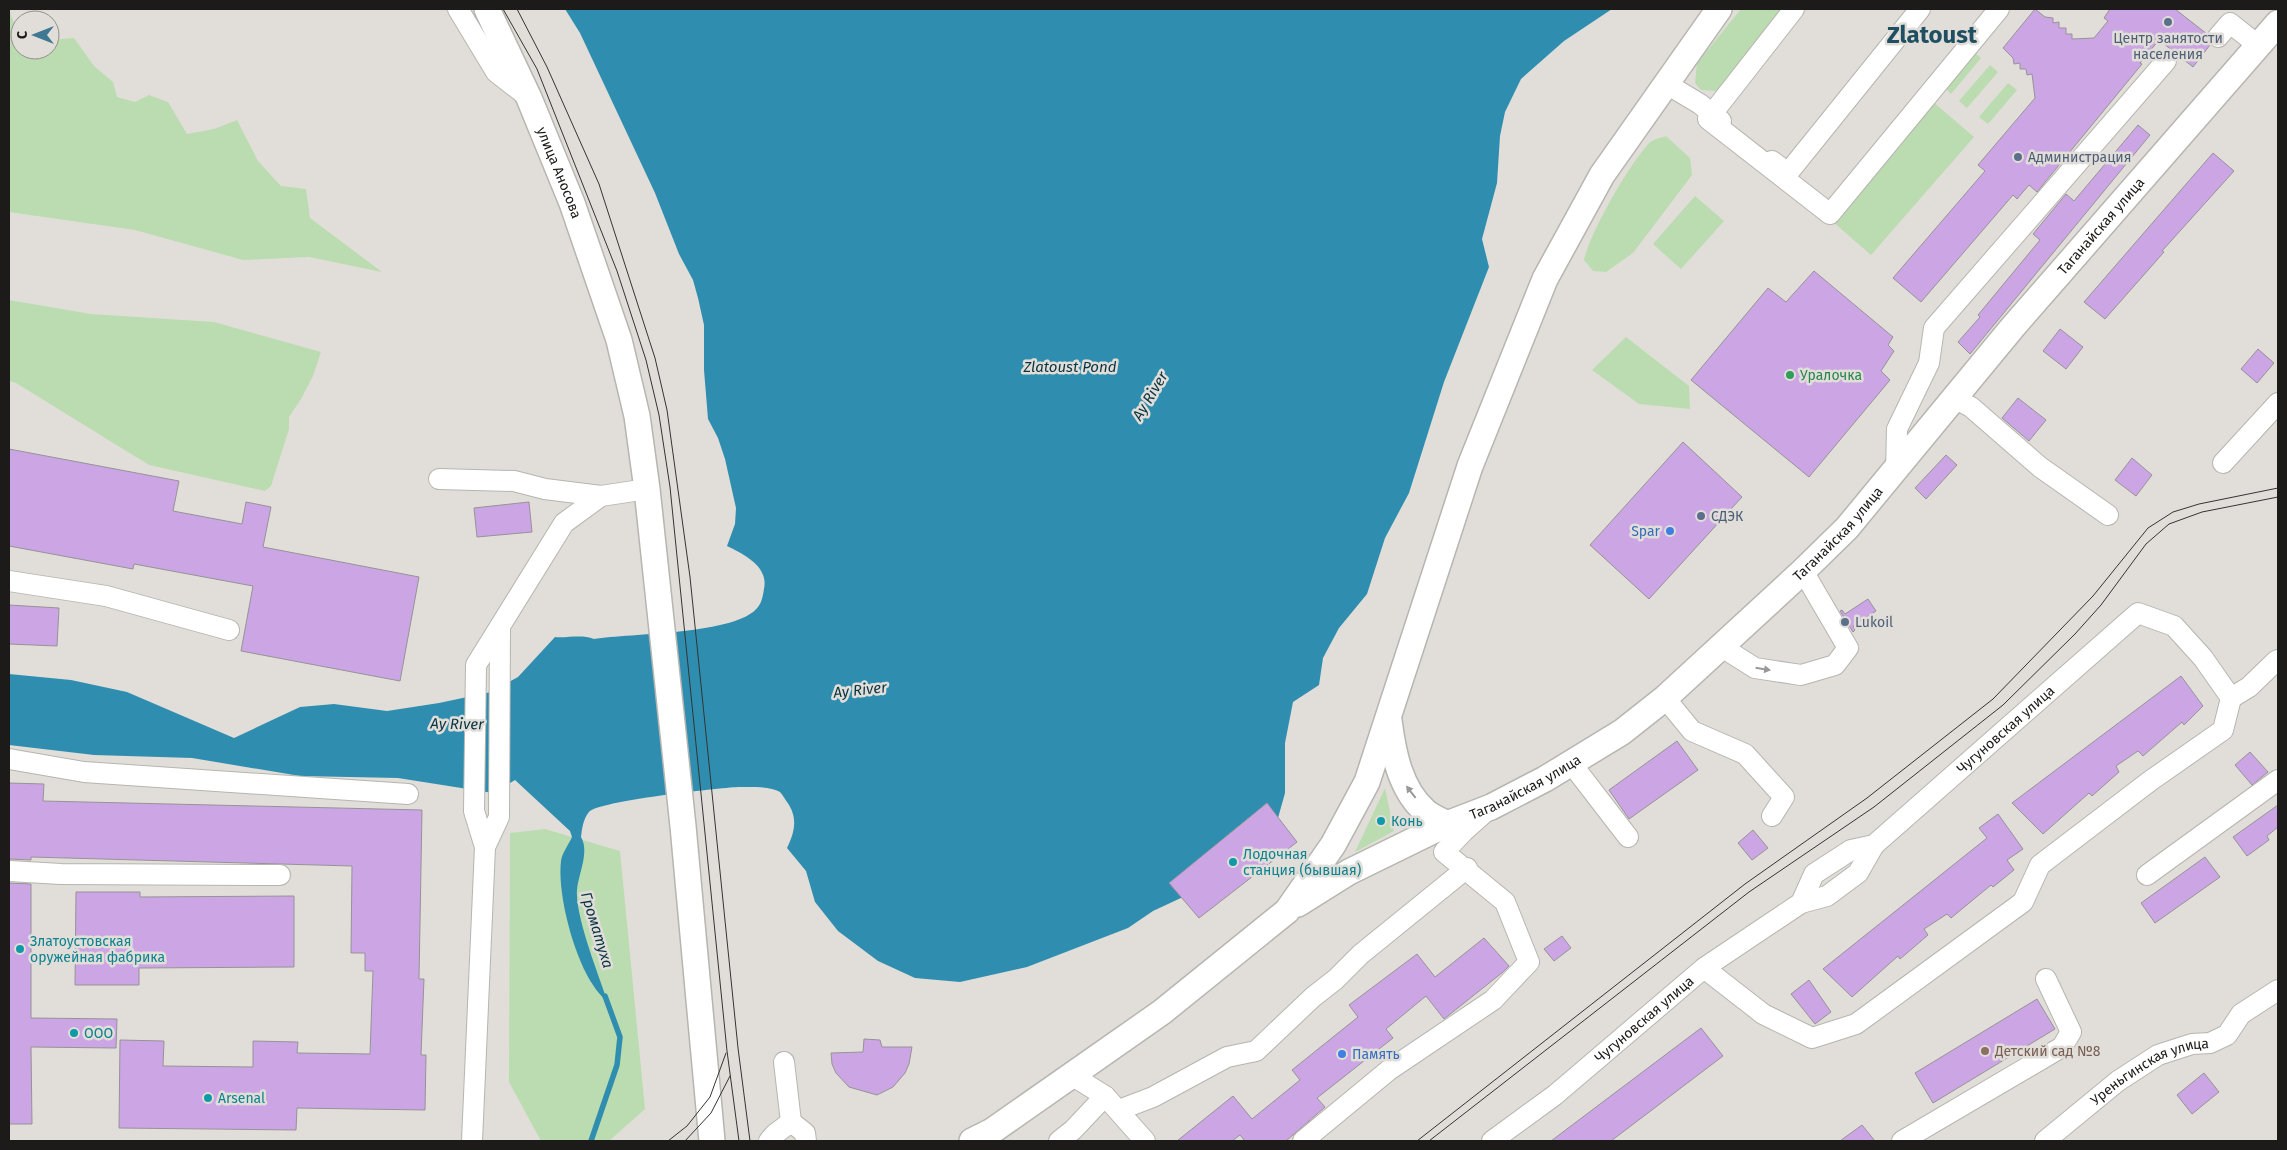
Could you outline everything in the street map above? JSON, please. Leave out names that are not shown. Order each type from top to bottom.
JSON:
[{"type":"main road","name":"улица Аносова","points":[[487,9],[530,98],[572,203],[619,340],[636,416],[647,490],[712,1141]]},
{"type":"main road","points":[[972,1141],[992,1131],[1162,1012],[1287,911],[1333,845],[1367,782],[1470,466],[1545,279],[1602,175],[1665,83],[1719,9]]},
{"type":"main road","name":"Таганайская улица","points":[[1287,911],[1349,872],[1447,824],[1491,807],[1571,763],[1622,732],[1665,698],[1848,528],[2012,328],[2272,33]]},
{"type":"main road","points":[[1388,714],[1393,747],[1404,783],[1426,812],[1447,824]]},
{"type":"street","points":[[458,9],[496,72],[530,98]]},
{"type":"street","points":[[1794,9],[1708,119],[1830,214],[1999,9]]},
{"type":"street","points":[[1665,83],[1712,114],[1788,173],[1920,9]]},
{"type":"street","points":[[2218,37],[2230,23],[2272,33]]},
{"type":"street","points":[[1896,471],[1897,428],[1929,363],[1934,328],[2166,62]]},
{"type":"street","points":[[1954,398],[1971,407],[2040,467],[2108,515]]},
{"type":"street","points":[[2224,463],[2278,402]]},
{"type":"street","points":[[439,479],[514,481],[545,489],[601,496],[647,490]]},
{"type":"street","points":[[472,1141],[485,847],[474,811],[476,665],[564,523],[601,496]]},
{"type":"street","points":[[1720,646],[1754,668],[1801,674],[1835,665],[1848,648],[1803,571]]},
{"type":"street","points":[[9,581],[106,596],[229,630]]},
{"type":"street","name":"Чугуновская улица","points":[[1492,1141],[1555,1095],[1704,968],[1801,903],[1814,874],[1851,850],[1874,845],[2138,613],[2174,626],[2203,658],[2232,698]]},
{"type":"street","points":[[485,847],[499,817],[500,628]]},
{"type":"street","points":[[1704,968],[1763,1014],[1812,1038],[1856,1024],[2023,902],[2040,865],[2150,781],[2223,730],[2232,698],[2249,687],[2278,660]]},
{"type":"street","points":[[1665,698],[1692,731],[1745,754],[1784,797],[1772,816]]},
{"type":"street","points":[[9,759],[84,772],[408,794]]},
{"type":"street","points":[[1571,763],[1628,837]]},
{"type":"street","points":[[2147,875],[2278,780]]},
{"type":"street","points":[[1303,1141],[1389,1070],[1493,1000],[1529,962],[1506,902],[1444,852],[1491,807]]},
{"type":"street","points":[[1059,1141],[1112,1103],[1153,1097],[1227,1057],[1256,1052],[1361,954],[1466,868]]},
{"type":"street","points":[[9,871],[61,874],[280,875]]},
{"type":"street","points":[[1902,1141],[2062,1047],[2071,1032],[2046,979]]},
{"type":"street","name":"Уреньгинская улица","points":[[2045,1141],[2118,1081],[2150,1060],[2175,1049],[2192,1044],[2210,1043],[2228,1035],[2241,1014],[2278,990]]},
{"type":"street","points":[[784,1062],[791,1122],[805,1134],[806,1141]]},
{"type":"street","points":[[1073,1076],[1112,1103],[1144,1141]]},
{"type":"street","points":[[769,1141],[791,1122]]},
{"type":"green space","points":[[1741,9],[1783,9],[1717,91],[1701,90],[1695,83],[1697,63]]},
{"type":"green space","points":[[9,10],[10,60],[60,60],[60,39],[74,38],[94,66],[113,82],[117,97],[135,102],[149,95],[168,102],[187,134],[214,129],[237,120],[258,161],[281,186],[306,189],[310,218],[382,272],[309,257],[243,260],[135,230],[9,212]]},
{"type":"green space","points":[[1975,53],[1981,58],[1951,94],[1945,88]]},
{"type":"green space","points":[[1990,65],[1998,72],[1967,108],[1959,101]]},
{"type":"green space","points":[[2008,83],[2017,90],[1988,124],[1979,117]]},
{"type":"green space","points":[[1932,101],[1974,137],[1871,255],[1832,221]]},
{"type":"green space","points":[[1666,136],[1690,158],[1692,175],[1633,253],[1606,272],[1593,271],[1584,260],[1602,216],[1621,182],[1649,143]]},
{"type":"green space","points":[[1695,196],[1724,221],[1681,269],[1653,244]]},
{"type":"green space","points":[[9,300],[91,314],[214,322],[321,352],[313,376],[289,417],[289,429],[271,486],[265,491],[149,465],[16,383],[9,381]]},
{"type":"green space","points":[[1626,337],[1689,386],[1690,409],[1639,404],[1592,370]]},
{"type":"green space","points":[[1385,788],[1394,831],[1355,852]]},
{"type":"green space","points":[[545,829],[620,851],[645,1109],[609,1141],[541,1141],[509,1082],[510,833]]},
{"type":"water","name":"Zlatoust Pond","points":[[565,9],[1612,9],[1564,41],[1521,79],[1505,112],[1500,136],[1497,183],[1482,239],[1489,267],[1444,382],[1409,493],[1385,538],[1367,594],[1339,628],[1323,658],[1319,685],[1293,702],[1285,743],[1285,793],[1278,818],[1267,803],[1170,883],[1183,897],[1153,911],[1128,928],[1027,967],[960,982],[915,978],[878,961],[838,931],[815,902],[806,871],[787,848],[792,836],[794,819],[793,813],[780,792],[765,788],[738,787],[684,792],[613,804],[589,812],[584,821],[581,837],[584,856],[577,890],[577,901],[588,946],[608,1003],[596,990],[579,958],[564,907],[560,875],[561,861],[572,837],[570,831],[515,780],[493,793],[398,778],[300,776],[192,758],[94,755],[9,745],[9,674],[71,680],[127,692],[234,738],[300,707],[334,704],[387,711],[491,692],[518,677],[555,637],[580,636],[594,639],[706,628],[729,623],[746,616],[758,607],[764,589],[765,581],[763,574],[759,567],[747,557],[727,546],[735,524],[736,508],[725,459],[718,438],[708,419],[704,370],[704,325],[693,280],[679,254],[655,193],[580,33]]},
{"type":"building","points":[[2035,9],[2045,17],[2053,18],[2053,23],[2059,22],[2059,28],[2066,28],[2066,34],[2072,34],[2072,39],[2094,38],[2108,21],[2104,18],[2110,9],[2175,9],[2207,34],[2210,45],[2193,67],[2159,40],[2140,63],[2142,64],[2037,192],[2029,185],[2017,199],[2013,195],[1921,302],[1893,278],[1985,171],[1978,165],[2035,98],[2032,74],[2027,75],[2026,69],[2020,69],[2020,63],[2014,64],[2013,58],[2003,48]]},
{"type":"building","points":[[2138,125],[2150,135],[1970,354],[1958,342],[2040,240],[2033,234],[2066,194],[2074,201]]},
{"type":"building","points":[[2213,153],[2234,171],[2162,251],[2164,252],[2105,319],[2084,302]]},
{"type":"building","name":"Уралочка","points":[[1814,271],[1893,337],[1888,345],[1894,351],[1881,371],[1890,380],[1809,477],[1691,380],[1768,288],[1786,302]]},
{"type":"building","points":[[2060,329],[2083,347],[2066,369],[2043,351]]},
{"type":"building","points":[[2258,349],[2274,363],[2257,383],[2241,369]]},
{"type":"building","points":[[2018,398],[2046,420],[2029,441],[2002,418]]},
{"type":"building","points":[[1683,442],[1742,497],[1649,599],[1590,545]]},
{"type":"building","points":[[9,449],[179,481],[173,511],[242,524],[246,502],[271,507],[263,547],[419,577],[400,681],[241,651],[253,586],[134,564],[133,569],[9,546]]},
{"type":"building","points":[[1946,455],[1957,465],[1926,499],[1915,488]]},
{"type":"building","points":[[2132,458],[2152,475],[2136,496],[2115,480]]},
{"type":"building","points":[[529,502],[532,532],[477,537],[474,508]]},
{"type":"building","points":[[1868,599],[1876,611],[1853,626],[1855,630],[1853,632],[1840,611],[1842,610],[1845,614]]},
{"type":"building","points":[[9,605],[59,608],[57,646],[9,644]]},
{"type":"building","points":[[2181,676],[2203,706],[2184,725],[2182,722],[2143,756],[2138,751],[2116,766],[2119,772],[2092,796],[2089,793],[2043,834],[2012,803]]},
{"type":"building","points":[[1677,741],[1698,770],[1629,819],[1609,790]]},
{"type":"building","points":[[2250,752],[2268,772],[2252,785],[2235,765]]},
{"type":"building","points":[[9,783],[44,784],[43,801],[422,810],[419,979],[424,979],[421,1055],[426,1055],[425,1110],[297,1108],[296,1130],[119,1128],[120,1040],[164,1041],[163,1066],[253,1067],[253,1041],[298,1042],[297,1053],[370,1054],[373,971],[365,971],[365,953],[351,953],[352,866],[31,857],[31,860],[9,859]]},
{"type":"building","name":"Лодочная станция (бывшая)","points":[[1267,803],[1297,842],[1199,918],[1169,883]]},
{"type":"building","points":[[2278,805],[2278,827],[2267,836],[2269,840],[2247,856],[2233,837]]},
{"type":"building","points":[[1998,814],[2023,849],[2007,860],[2014,870],[1993,887],[1991,885],[1951,918],[1947,914],[1924,929],[1928,935],[1900,959],[1898,956],[1852,997],[1823,969],[1987,838],[1979,828]]},
{"type":"building","points":[[1753,830],[1768,848],[1752,860],[1738,843]]},
{"type":"building","points":[[2205,857],[2220,877],[2155,923],[2141,903]]},
{"type":"building","name":"Златоустовская оружейная фабрика","points":[[9,883],[31,884],[31,1018],[117,1019],[116,1048],[31,1047],[32,1124],[9,1124]]},
{"type":"building","points":[[76,892],[140,892],[140,897],[294,896],[294,967],[139,968],[139,985],[75,985]]},
{"type":"building","points":[[1562,936],[1571,948],[1554,961],[1544,949]]},
{"type":"building","points":[[1484,938],[1509,966],[1444,1019],[1426,996],[1386,1029],[1393,1038],[1317,1098],[1325,1107],[1286,1141],[1245,1141],[1240,1135],[1232,1141],[1177,1141],[1233,1096],[1252,1119],[1300,1080],[1292,1070],[1358,1017],[1349,1005],[1417,954],[1435,977]]},
{"type":"building","points":[[1809,980],[1831,1012],[1815,1024],[1791,994]]},
{"type":"building","name":"Детский сад №8","points":[[2037,999],[2055,1029],[1933,1103],[1915,1073]]},
{"type":"building","points":[[1701,1028],[1723,1056],[1611,1141],[1551,1141]]},
{"type":"building","points":[[864,1039],[880,1040],[882,1047],[912,1047],[909,1064],[905,1073],[893,1087],[877,1095],[849,1087],[836,1073],[832,1064],[831,1053],[863,1052]]},
{"type":"building","points":[[2204,1073],[2219,1092],[2192,1114],[2177,1095]]},
{"type":"building","points":[[1862,1125],[1875,1141],[1840,1141]]},
{"type":"waterway","name":"Громатуха","points":[[591,1141],[617,1065],[620,1037],[605,996]]},
{"type":"tram line","points":[[503,9],[537,69],[617,271],[646,360],[659,415],[670,487],[727,1051],[739,1141]]},
{"type":"tram line","points":[[517,9],[547,67],[599,184],[655,358],[667,410],[690,577],[738,1048],[750,1141]]},
{"type":"tram line","points":[[1417,1141],[1745,884],[1867,798],[1993,699],[2093,596],[2148,528],[2173,512],[2199,504],[2278,488]]},
{"type":"tram line","points":[[1429,1141],[1749,892],[1874,807],[2003,705],[2075,634],[2101,605],[2146,544],[2169,524],[2202,512],[2278,497]]},
{"type":"tram line","points":[[668,1141],[687,1126],[710,1097],[726,1053]]},
{"type":"tram line","points":[[685,1141],[711,1113],[730,1076]]},
{"type":"place","name":"Центр занятости населения","points":[[2168,22]]},
{"type":"place","name":"Администрация","points":[[2018,157]]},
{"type":"place","name":"Уралочка","points":[[1790,375]]},
{"type":"place","name":"СДЭК","points":[[1701,516]]},
{"type":"place","name":"Spar","points":[[1670,531]]},
{"type":"place","name":"Lukoil","points":[[1845,622]]},
{"type":"place","name":"Конь","points":[[1381,821]]},
{"type":"place","name":"Лодочная станция (бывшая)","points":[[1233,862]]},
{"type":"place","name":"Златоустовская оружейная фабрика","points":[[20,949]]},
{"type":"place","name":"ООО","points":[[74,1033]]},
{"type":"place","name":"Детский сад №8","points":[[1985,1051]]},
{"type":"place","name":"Память","points":[[1342,1054]]},
{"type":"place","name":"Arsenal","points":[[208,1098]]},
{"type":"district","name":"Zlatoust","points":[[1932,35]]},
{"type":"water label","name":"Ay River","points":[[1150,396]]},
{"type":"water label","name":"Ay River","points":[[860,690]]},
{"type":"water label","name":"Ay River","points":[[457,724]]}]
